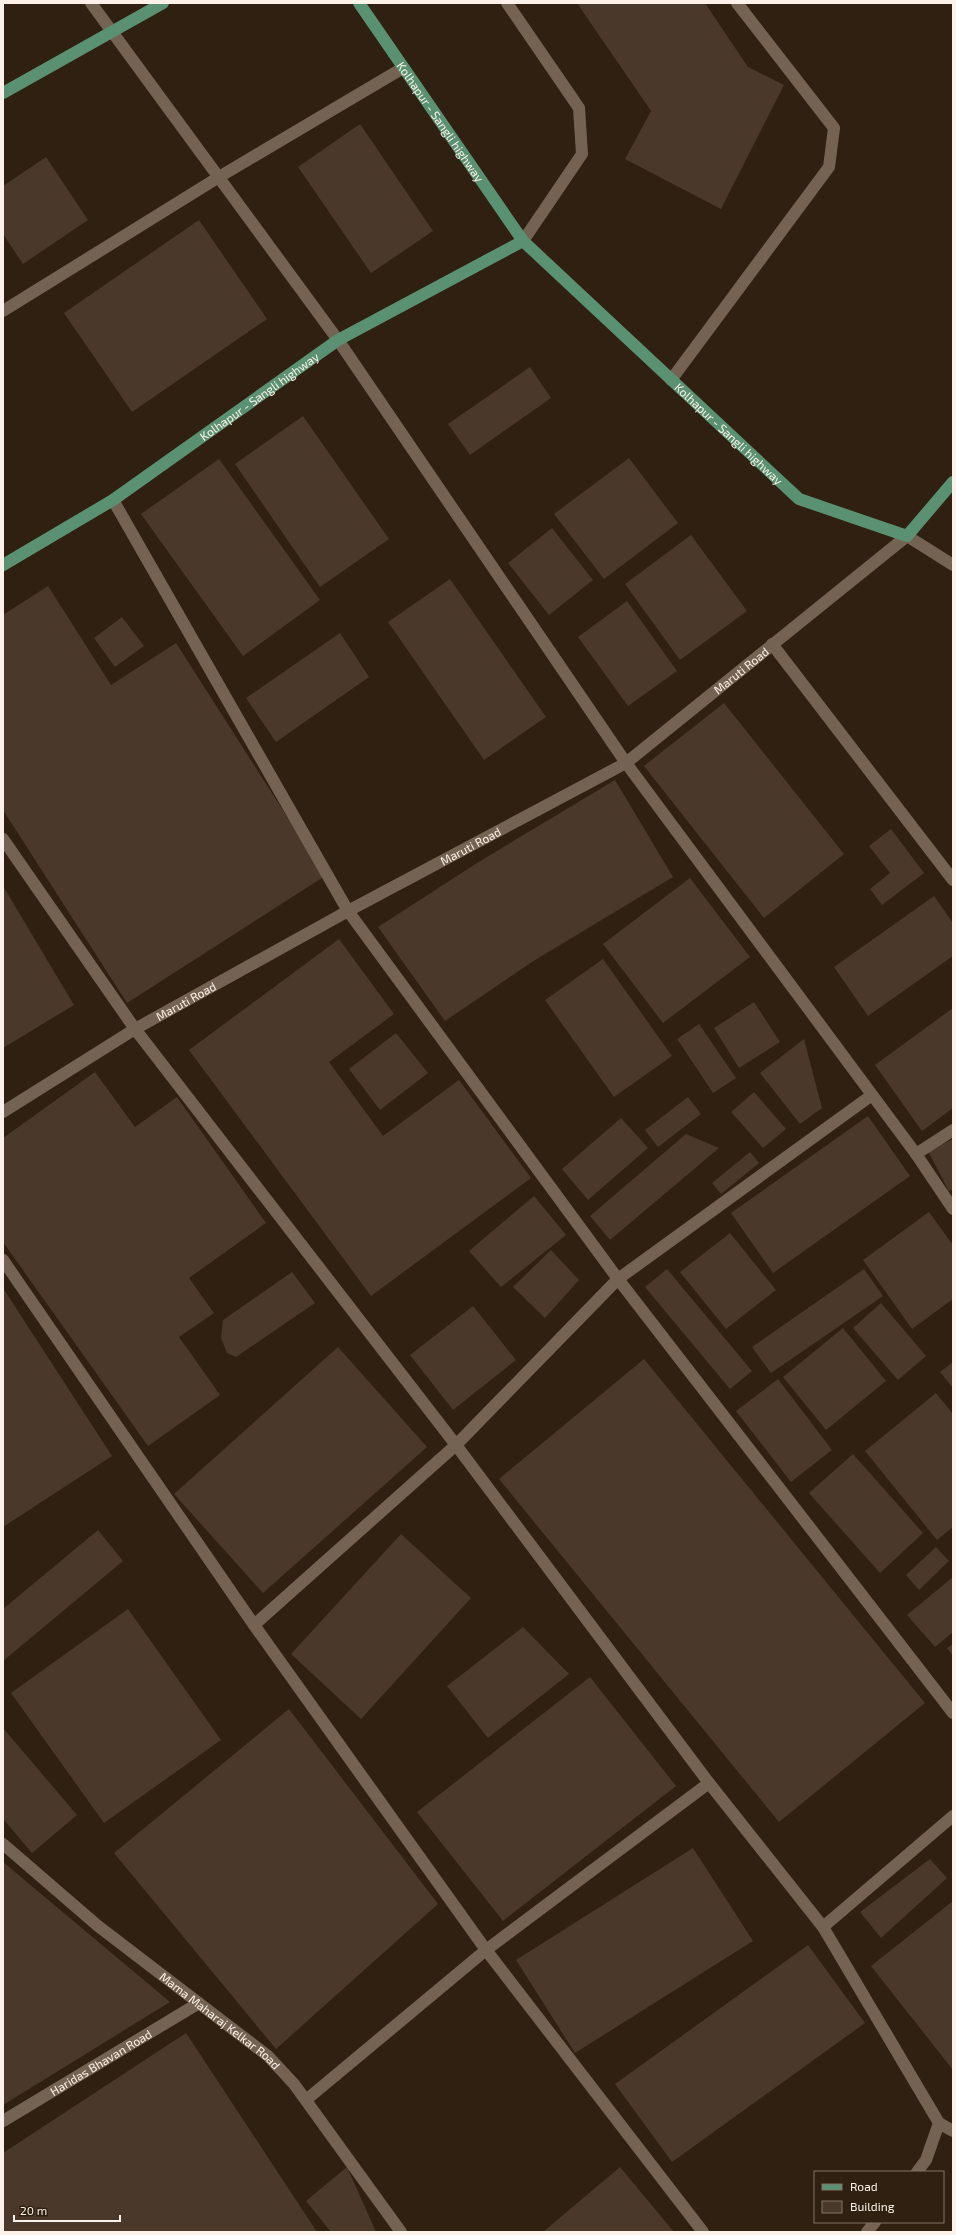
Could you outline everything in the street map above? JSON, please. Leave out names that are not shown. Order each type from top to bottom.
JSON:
[{"type":"main road","points":[[3,93],[162,3]]},
{"type":"main road","name":"Kolhapur - Sangli highway","points":[[359,3],[523,241],[799,499],[907,536]]},
{"type":"main road","name":"Kolhapur - Sangli highway","points":[[3,565],[113,500],[338,340],[523,241]]},
{"type":"main road","points":[[907,536],[953,482]]},
{"type":"street","points":[[91,3],[338,340],[626,763],[916,1154],[953,1209]]},
{"type":"street","points":[[507,3],[579,108],[582,154],[523,241]]},
{"type":"street","points":[[671,380],[829,167],[834,128],[737,3]]},
{"type":"street","points":[[3,311],[219,177],[403,68]]},
{"type":"street","points":[[113,500],[348,911],[618,1279],[953,1713]]},
{"type":"street","points":[[907,536],[953,564]]},
{"type":"street","name":"Maruti Road","points":[[3,1112],[135,1029],[348,911],[626,763],[907,536]]},
{"type":"street","points":[[772,644],[953,880]]},
{"type":"street","points":[[3,839],[135,1029],[456,1445],[709,1783],[823,1927],[938,2123],[953,2131]]},
{"type":"street","points":[[254,1625],[456,1445],[618,1279],[872,1095]]},
{"type":"street","points":[[916,1154],[953,1130]]},
{"type":"street","points":[[3,1260],[254,1625],[486,1950],[703,2232]]},
{"type":"street","points":[[306,2100],[486,1950],[709,1783]]},
{"type":"street","points":[[823,1927],[953,1816]]},
{"type":"street","name":"Mama Maharaj Kelkar Road","points":[[3,1844],[98,1926],[268,2056],[294,2084],[401,2232]]},
{"type":"street","name":"Haridas Bhavan Road","points":[[3,2121],[199,2003]]},
{"type":"street","points":[[917,2171],[926,2160],[938,2123]]},
{"type":"street","points":[[867,2232],[874,2223]]},
{"type":"building","points":[[577,3],[705,3],[748,67],[784,85],[721,209],[625,159],[651,111]]},
{"type":"building","points":[[360,124],[433,231],[371,273],[298,167]]},
{"type":"building","points":[[46,157],[88,220],[23,264],[3,234],[3,186]]},
{"type":"building","points":[[199,220],[267,319],[132,412],[64,313]]},
{"type":"building","points":[[530,367],[551,398],[470,455],[448,424]]},
{"type":"building","points":[[303,416],[389,539],[320,587],[235,464]]},
{"type":"building","points":[[629,458],[678,523],[604,579],[554,514]]},
{"type":"building","points":[[219,459],[320,600],[243,656],[141,514]]},
{"type":"building","points":[[552,528],[593,580],[549,615],[508,563]]},
{"type":"building","points":[[691,535],[747,611],[680,660],[625,584]]},
{"type":"building","points":[[450,579],[546,717],[484,760],[388,622]]},
{"type":"building","points":[[48,586],[111,685],[176,643],[325,876],[127,1003],[3,810],[3,615]]},
{"type":"building","points":[[627,601],[677,671],[628,706],[578,637]]},
{"type":"building","points":[[122,617],[144,646],[115,667],[94,638]]},
{"type":"building","points":[[340,633],[369,677],[276,742],[246,698]]},
{"type":"building","points":[[724,703],[844,854],[764,918],[644,766]]},
{"type":"building","points":[[615,780],[673,877],[535,960],[445,1021],[378,927],[477,863]]},
{"type":"building","points":[[891,829],[924,873],[882,905],[870,889],[890,873],[869,846]]},
{"type":"building","points":[[690,878],[750,957],[663,1023],[603,944]]},
{"type":"building","points":[[3,886],[74,1005],[3,1048]]},
{"type":"building","points":[[934,896],[953,923],[953,956],[868,1016],[834,967]]},
{"type":"building","points":[[339,939],[394,1014],[329,1062],[383,1136],[459,1080],[531,1178],[371,1296],[189,1050]]},
{"type":"building","points":[[603,959],[672,1056],[614,1097],[545,1000]]},
{"type":"building","points":[[754,1002],[780,1042],[739,1068],[714,1028]]},
{"type":"building","points":[[953,1008],[953,1108],[922,1131],[875,1065]]},
{"type":"building","points":[[699,1024],[736,1078],[713,1093],[677,1039]]},
{"type":"building","points":[[396,1033],[428,1073],[380,1110],[349,1069]]},
{"type":"building","points":[[804,1039],[822,1108],[800,1124],[760,1073]]},
{"type":"building","points":[[95,1072],[135,1127],[177,1097],[266,1223],[189,1278],[214,1313],[179,1337],[220,1395],[148,1446],[3,1242],[3,1138]]},
{"type":"building","points":[[754,1092],[786,1129],[763,1148],[731,1112]]},
{"type":"building","points":[[688,1097],[701,1114],[658,1147],[645,1130]]},
{"type":"building","points":[[868,1116],[910,1176],[773,1273],[731,1213]]},
{"type":"building","points":[[621,1118],[648,1148],[588,1200],[562,1169]]},
{"type":"building","points":[[686,1134],[719,1148],[610,1240],[590,1216]]},
{"type":"building","points":[[953,1139],[953,1189],[949,1191],[928,1151]]},
{"type":"building","points":[[750,1152],[759,1163],[721,1194],[712,1183]]},
{"type":"building","points":[[534,1196],[566,1235],[501,1287],[469,1251]]},
{"type":"building","points":[[929,1212],[953,1245],[953,1299],[912,1329],[863,1260]]},
{"type":"building","points":[[730,1233],[776,1290],[726,1329],[680,1272]]},
{"type":"building","points":[[551,1250],[579,1280],[545,1318],[513,1287]]},
{"type":"building","points":[[667,1269],[752,1371],[730,1389],[645,1287]]},
{"type":"building","points":[[864,1269],[883,1296],[771,1373],[752,1347]]},
{"type":"building","points":[[292,1272],[315,1303],[236,1357],[227,1353],[221,1338],[223,1320]]},
{"type":"building","points":[[3,1288],[112,1456],[3,1527]]},
{"type":"building","points":[[881,1303],[926,1356],[898,1380],[853,1328]]},
{"type":"building","points":[[473,1306],[516,1360],[453,1410],[410,1355]]},
{"type":"building","points":[[843,1328],[886,1381],[826,1430],[783,1377]]},
{"type":"building","points":[[338,1347],[427,1447],[263,1593],[174,1494]]},
{"type":"building","points":[[644,1359],[925,1703],[779,1822],[499,1479]]},
{"type":"building","points":[[953,1362],[953,1388],[940,1372]]},
{"type":"building","points":[[778,1379],[832,1450],[791,1482],[736,1411]]},
{"type":"building","points":[[936,1393],[953,1414],[953,1527],[937,1540],[865,1451]]},
{"type":"building","points":[[853,1454],[923,1533],[880,1573],[809,1493]]},
{"type":"building","points":[[98,1530],[123,1561],[3,1661],[3,1609]]},
{"type":"building","points":[[401,1534],[471,1598],[361,1719],[291,1654]]},
{"type":"building","points":[[936,1547],[949,1561],[919,1590],[906,1575]]},
{"type":"building","points":[[953,1577],[953,1632],[935,1647],[907,1615]]},
{"type":"building","points":[[128,1609],[221,1740],[104,1823],[11,1693]]},
{"type":"building","points":[[523,1627],[569,1674],[488,1738],[447,1686]]},
{"type":"building","points":[[953,1644],[953,1656],[947,1648]]},
{"type":"building","points":[[590,1677],[676,1786],[503,1921],[417,1812]]},
{"type":"building","points":[[289,1709],[438,1904],[276,2049],[114,1853]]},
{"type":"building","points":[[3,1728],[77,1815],[32,1853],[3,1819]]},
{"type":"building","points":[[693,1848],[753,1941],[575,2053],[516,1960]]},
{"type":"building","points":[[930,1859],[947,1878],[881,1938],[860,1912]]},
{"type":"building","points":[[3,1862],[170,2002],[3,2105]]},
{"type":"building","points":[[953,1901],[953,2070],[871,1966]]},
{"type":"building","points":[[808,1945],[865,2023],[672,2162],[615,2084]]},
{"type":"building","points":[[186,2033],[317,2232],[3,2232],[3,2153]]},
{"type":"building","points":[[347,2167],[376,2232],[331,2232],[306,2201]]},
{"type":"building","points":[[620,2167],[674,2232],[543,2232]]}]
